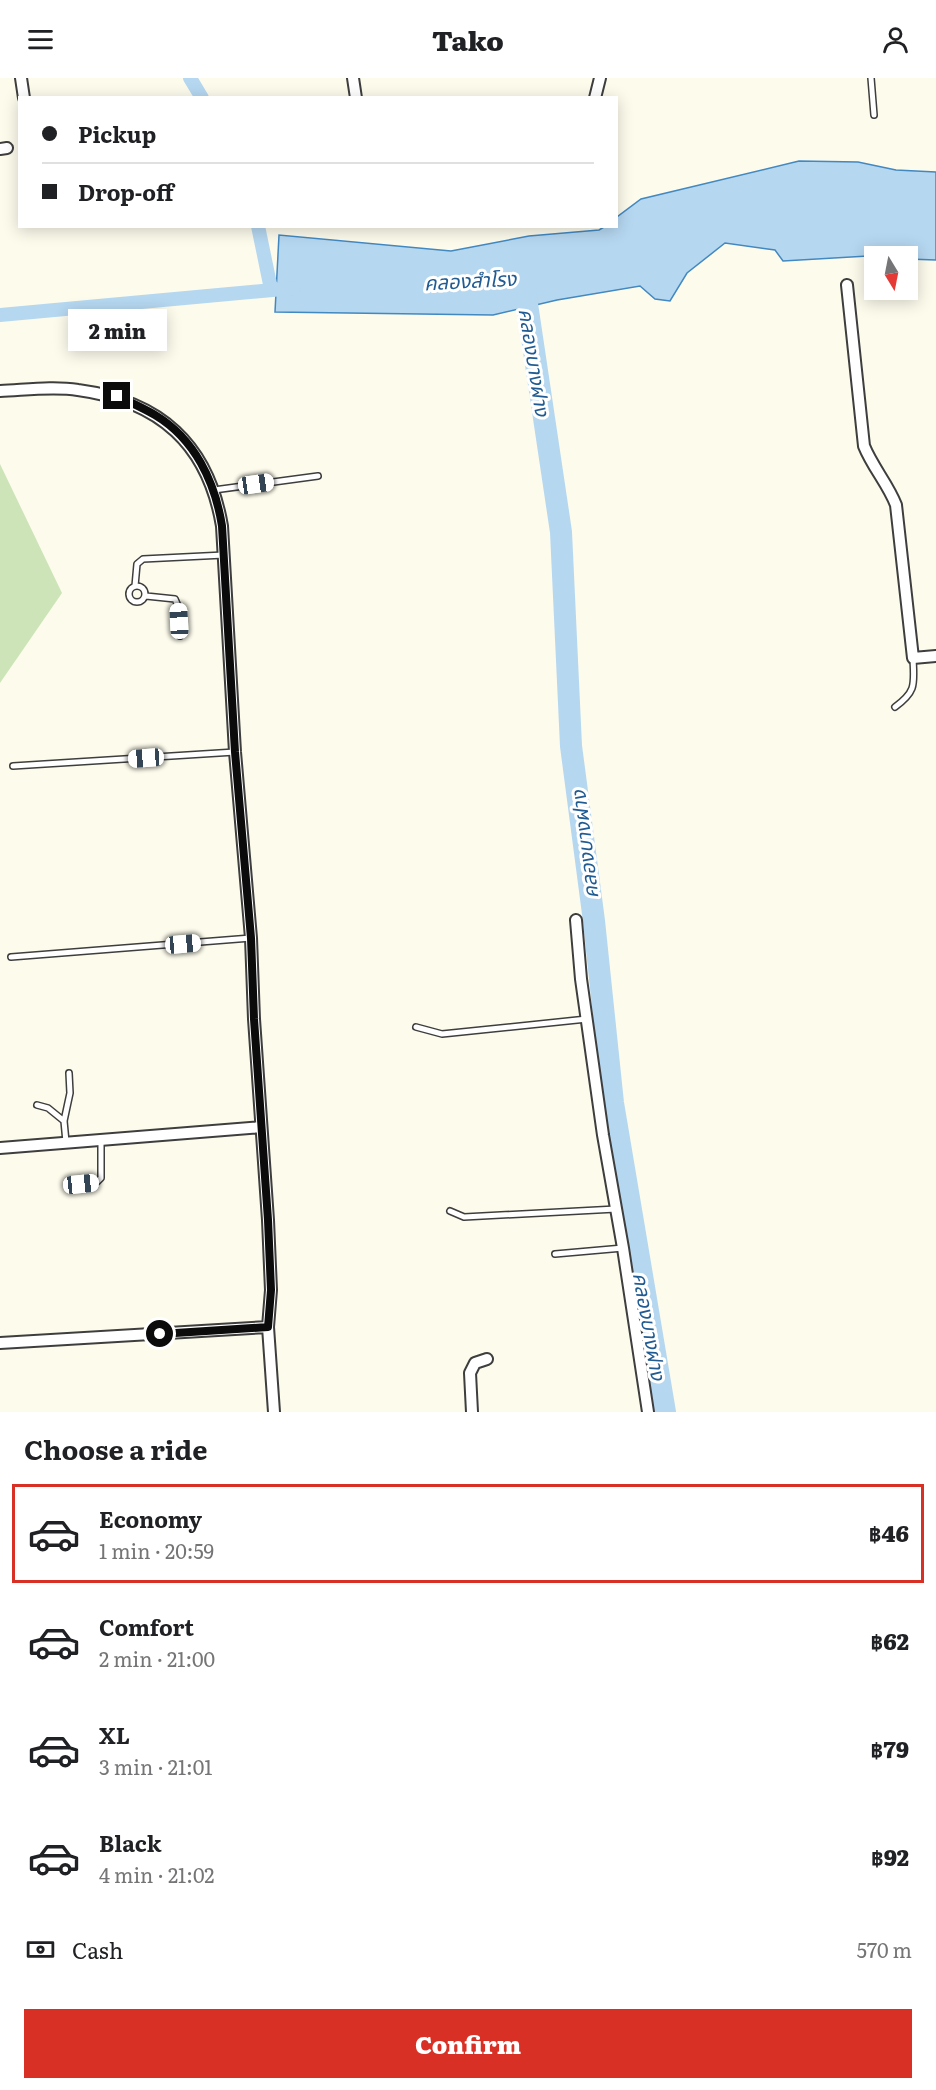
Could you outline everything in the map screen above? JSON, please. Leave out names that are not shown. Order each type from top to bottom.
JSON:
[{"type":"street","points":[[21,78],[24,96]]},
{"type":"street","points":[[353,78],[356,96]]},
{"type":"street","points":[[596,96],[597,83],[600,78]]},
{"type":"street","points":[[847,285],[864,446],[872,465],[889,487],[896,505],[913,658],[936,657]]},
{"type":"street","points":[[0,391],[75,389],[117,396],[156,416],[183,437],[206,470],[214,490],[222,526],[235,752],[251,938],[271,1290],[268,1327],[274,1412]]},
{"type":"street","points":[[576,920],[603,1135],[648,1412]]},
{"type":"street","points":[[0,1148],[261,1127]]},
{"type":"street","points":[[0,1343],[268,1327]]},
{"type":"street","points":[[472,1412],[470,1373],[475,1363],[487,1359]]},
{"type":"lane","points":[[871,78],[874,115]]},
{"type":"lane","points":[[214,490],[318,476]]},
{"type":"lane","points":[[146,596],[141,602],[133,602],[129,595],[135,586],[137,564],[143,559],[224,555]]},
{"type":"lane","points":[[135,586],[142,587],[146,596]]},
{"type":"lane","points":[[146,596],[175,599],[178,606],[180,636]]},
{"type":"lane","points":[[895,707],[912,692],[913,658]]},
{"type":"lane","points":[[13,766],[235,752]]},
{"type":"lane","points":[[11,957],[251,938]]},
{"type":"lane","points":[[416,1027],[442,1034],[587,1019]]},
{"type":"lane","points":[[66,1142],[64,1121],[70,1093],[69,1073]]},
{"type":"lane","points":[[37,1105],[48,1108],[64,1121]]},
{"type":"lane","points":[[81,1184],[97,1182],[102,1178],[101,1140]]},
{"type":"lane","points":[[450,1211],[464,1217],[616,1209]]},
{"type":"lane","points":[[555,1254],[623,1248]]},
{"type":"green space","points":[[0,464],[62,593],[0,683]]},
{"type":"water","points":[[799,161],[858,162],[896,170],[936,172],[936,260],[918,259],[918,246],[864,246],[864,256],[783,261],[775,250],[725,243],[687,273],[670,301],[655,299],[640,286],[557,300],[493,315],[275,312],[279,235],[451,251],[529,236],[618,228],[618,216],[641,199]]},
{"type":"waterway","points":[[190,78],[201,96]]},
{"type":"waterway","points":[[258,228],[271,289]]},
{"type":"waterway","name":"คลองบางฝาง","points":[[523,277],[561,532],[571,746],[594,921],[613,1103],[665,1412]]},
{"type":"waterway","name":"คลองสำโรง","points":[[0,315],[294,288]]},
{"type":"route","points":[[117,396],[156,416],[183,437],[206,470],[218,502],[222,526],[235,752],[251,938],[254,1019],[268,1220],[271,1290],[268,1327],[160,1334]]}]
